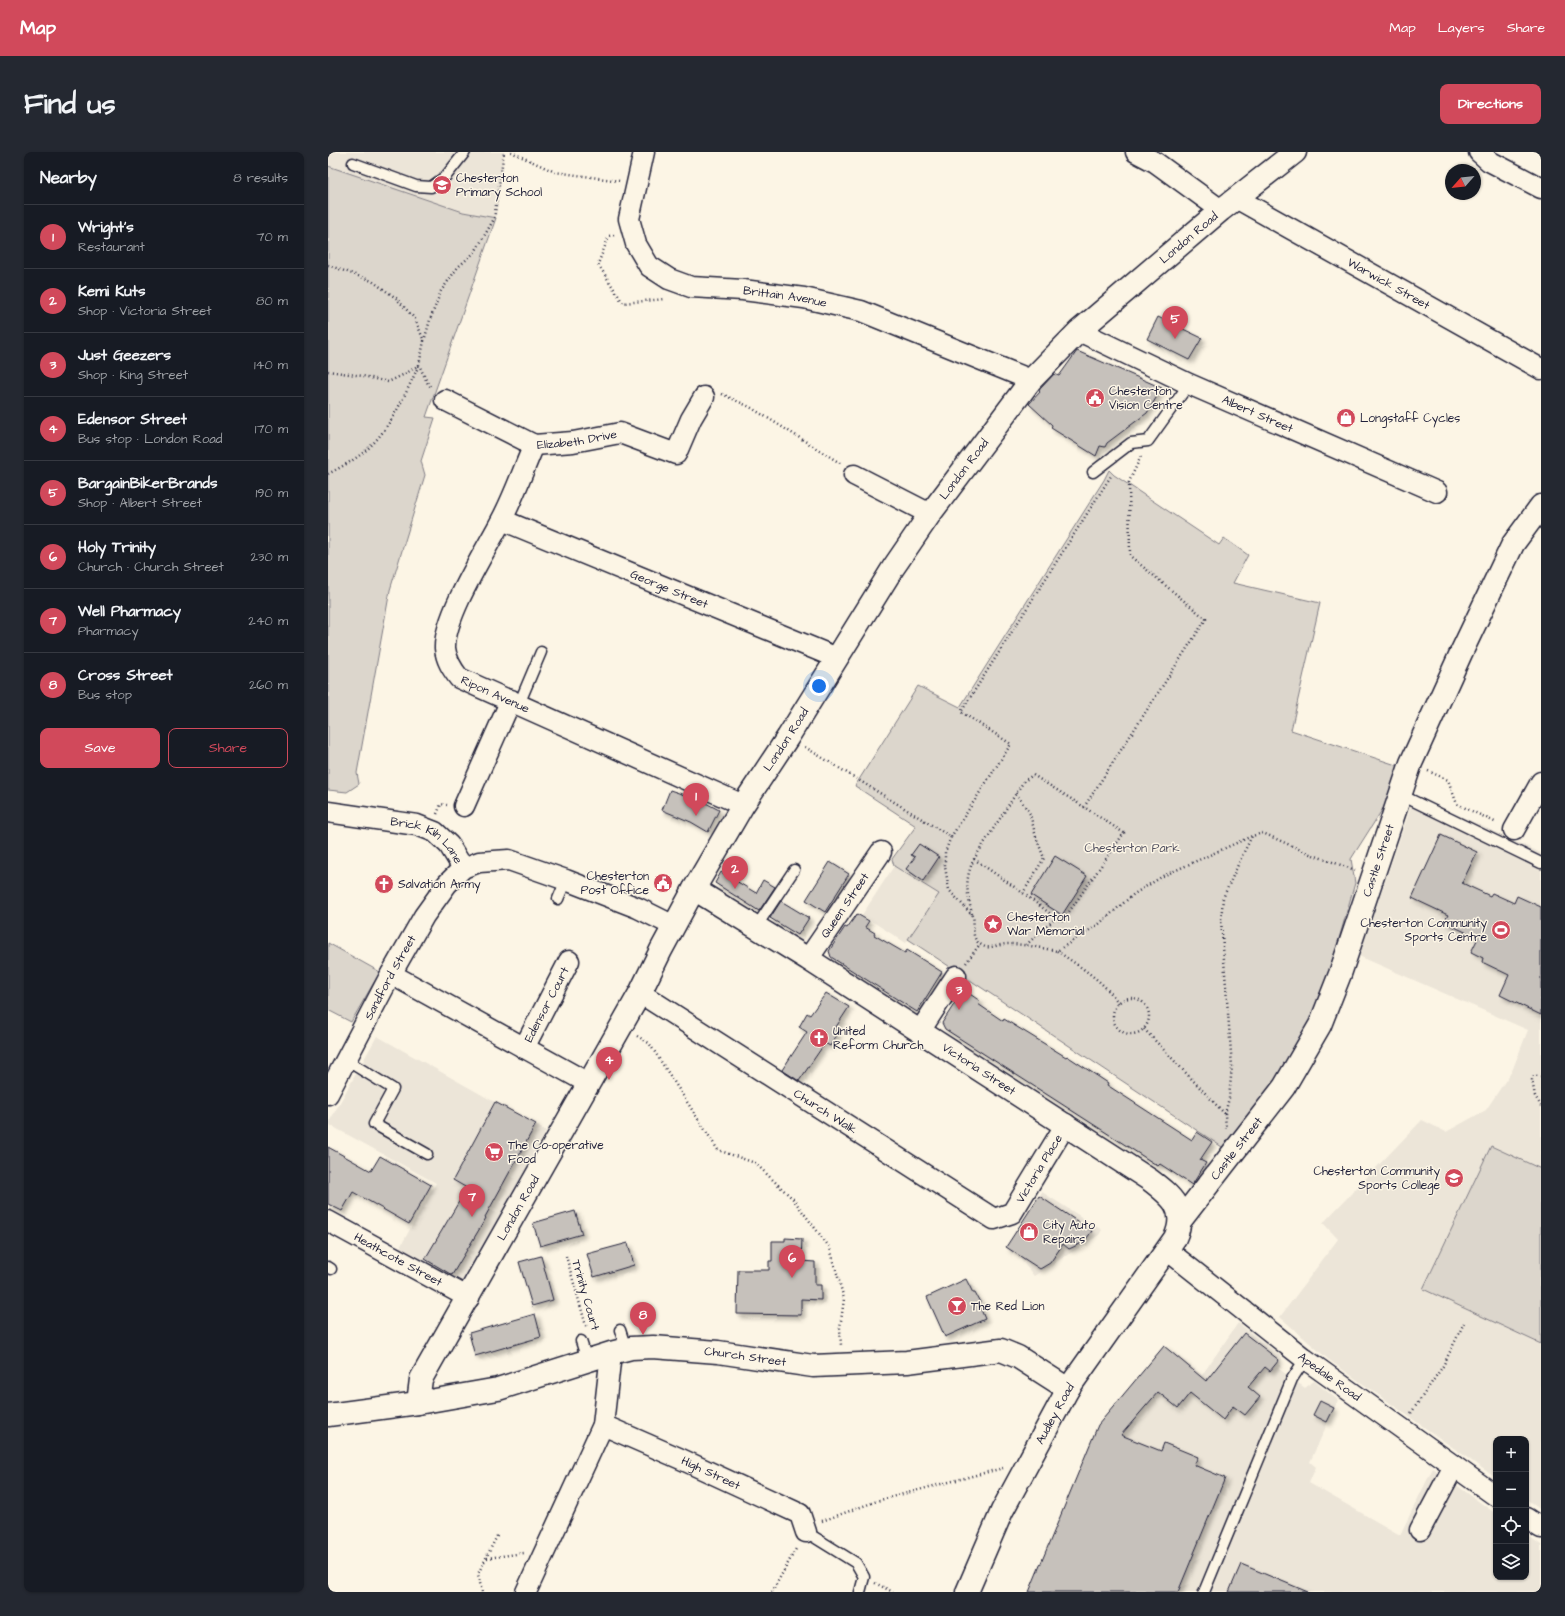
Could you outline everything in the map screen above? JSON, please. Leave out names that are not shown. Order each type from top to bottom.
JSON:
[{"type":"street","name":"Brittain Avenue","points":[[644,152],[629,219],[636,244],[649,266],[669,280],[691,287],[743,290],[804,298],[861,311],[1031,380]]},
{"type":"street","name":"Warwick Street","points":[[1136,152],[1229,204],[1541,369]]},
{"type":"street","name":"London Road","points":[[418,1403],[421,1379],[469,1298],[588,1083],[622,1026],[694,889],[743,805],[838,658],[893,568],[930,514],[1031,380],[1079,331],[1229,204],[1295,152]]},
{"type":"street","points":[[1479,152],[1489,161],[1541,188]]},
{"type":"street","name":"Albert Street","points":[[1079,331],[1189,384],[1437,492]]},
{"type":"street","name":"Elizabeth Drive","points":[[445,400],[534,445],[573,442],[620,433],[676,454],[704,397]]},
{"type":"street","name":"Ripon Avenue","points":[[534,445],[502,520],[488,543],[448,624],[445,648],[449,665],[459,678],[743,805]]},
{"type":"street","points":[[854,475],[930,514]]},
{"type":"street","name":"Castle Street","points":[[1180,1221],[1284,1087],[1320,1025],[1340,974],[1411,763],[1461,653],[1514,544],[1541,506]]},
{"type":"street","name":"George Street","points":[[502,520],[838,658]]},
{"type":"street","points":[[464,806],[515,702]]},
{"type":"street","points":[[1514,830],[1541,782]]},
{"type":"street","name":"Brick Kiln Lane","points":[[328,812],[417,825],[435,832],[449,845],[463,868],[479,862],[509,860],[638,908],[674,926]]},
{"type":"street","name":"Queen Street","points":[[808,959],[881,852]]},
{"type":"street","name":"Sandford Street","points":[[328,1094],[391,974],[424,916],[447,884],[463,868]]},
{"type":"street","name":"Victoria Street","points":[[694,889],[808,959],[1066,1124],[1150,1180],[1175,1201],[1179,1211],[1180,1221]]},
{"type":"street","name":"Edensor Court","points":[[524,1048],[570,961]]},
{"type":"street","points":[[391,974],[588,1083]]},
{"type":"street","points":[[920,1031],[956,976]]},
{"type":"street","name":"Church Walk","points":[[640,993],[984,1214],[994,1219],[1012,1213]]},
{"type":"street","name":"Victoria Place","points":[[1012,1213],[1066,1124]]},
{"type":"street","name":"Heathcote Street","points":[[328,1221],[469,1298]]},
{"type":"street","points":[[1167,1250],[1179,1230],[1180,1221]]},
{"type":"street","name":"Apedale Road","points":[[1167,1250],[1305,1359],[1493,1494]]},
{"type":"street","name":"Audley Road","points":[[967,1592],[1002,1511],[1068,1389],[1167,1250]]},
{"type":"street","points":[[526,1592],[603,1425],[619,1344]]},
{"type":"street","name":"Church Street","points":[[328,1415],[418,1403],[498,1389],[584,1351],[619,1344],[718,1352],[813,1366],[907,1362],[1001,1350],[1018,1357],[1068,1389]]},
{"type":"street","name":"High Street","points":[[603,1425],[800,1514],[806,1532]]},
{"type":"street","points":[[1420,1530],[1454,1466]]},
{"type":"street","points":[[1529,1520],[1541,1528]]},
{"type":"lane","points":[[353,163],[416,186],[431,187],[446,176],[465,152]]},
{"type":"lane","points":[[1092,472],[1132,443],[1148,441],[1189,384]]},
{"type":"lane","points":[[515,702],[541,652]]},
{"type":"lane","points":[[1401,795],[1541,863]]},
{"type":"lane","points":[[756,927],[794,870]]},
{"type":"lane","points":[[558,899],[566,880]]},
{"type":"lane","points":[[346,1060],[393,1089],[374,1124],[427,1154]]},
{"type":"lane","points":[[1204,1592],[1292,1379],[1305,1359]]},
{"type":"lane","points":[[806,1532],[856,1563],[864,1577],[860,1592]]},
{"type":"path","points":[[328,474],[361,455],[379,436],[401,406],[419,365],[430,320],[442,291],[458,267],[474,252],[494,219],[504,152]]},
{"type":"path","points":[[511,152],[555,172],[637,184]]},
{"type":"path","points":[[633,233],[609,236],[598,264],[623,303],[671,298],[676,282]]},
{"type":"path","points":[[328,265],[372,281],[396,298],[415,319],[424,341]]},
{"type":"path","points":[[328,371],[363,376],[388,382],[419,365]]},
{"type":"path","points":[[419,365],[428,384],[445,400]]},
{"type":"path","points":[[704,397],[722,394],[750,407],[795,436],[836,459],[854,475]]},
{"type":"path","points":[[1084,807],[1206,619],[1130,556],[1129,482],[1148,441]]},
{"type":"path","points":[[1136,458],[1140,459]]},
{"type":"path","points":[[973,916],[949,890],[945,867],[945,852],[951,837],[1011,744],[961,712],[1113,474]]},
{"type":"path","points":[[788,737],[951,837]]},
{"type":"path","points":[[1411,763],[1448,780],[1457,804],[1514,830]]},
{"type":"path","points":[[974,859],[1062,922],[1124,833],[1033,775],[1024,781],[974,859],[966,882],[967,895],[973,916],[973,932],[975,939],[980,944],[986,947],[1006,944],[1026,945],[1057,951],[1112,993],[1119,1004]]},
{"type":"path","points":[[1016,793],[1030,814],[1036,837],[1044,858],[1023,893]]},
{"type":"path","points":[[430,830],[441,804],[464,806]]},
{"type":"path","points":[[1057,951],[1099,924],[1134,894],[1163,876],[1252,836],[1263,833],[1310,854],[1373,876]]},
{"type":"path","points":[[1232,1153],[1225,1140],[1227,1124],[1225,1114],[1229,1098],[1232,1066],[1221,920],[1224,898],[1252,836]]},
{"type":"path","points":[[1026,945],[1056,918]]},
{"type":"path","points":[[1128,999],[1139,1000],[1144,1004],[1149,1014],[1147,1024],[1144,1029],[1133,1034],[1121,1031],[1114,1021],[1115,1009],[1119,1004],[1128,999]]},
{"type":"path","points":[[622,1026],[649,1043],[718,1150],[755,1163],[793,1199],[830,1248],[844,1299],[840,1328],[841,1364]]},
{"type":"path","points":[[1144,1029],[1225,1114]]},
{"type":"path","points":[[1541,1077],[1534,1075],[1532,1080],[1535,1096],[1541,1106]]},
{"type":"path","name":"Trinity Court","points":[[566,1256],[588,1331]]},
{"type":"path","points":[[1401,1428],[1443,1366],[1464,1323]]},
{"type":"path","points":[[772,1592],[806,1532],[818,1522],[880,1500],[1028,1462]]},
{"type":"path","points":[[482,1592],[478,1574],[498,1534]]},
{"type":"path","points":[[486,1558],[545,1551]]},
{"type":"path","points":[[864,1577],[893,1592]]},
{"type":"shaded area","name":"Chesterton Primary School","points":[[328,152],[504,152],[496,218],[463,212],[328,166]]},
{"type":"shaded area","name":"Chesterton Community Sports College","points":[[1415,795],[1541,853],[1541,1510],[1529,1501],[1529,1436],[1493,1436],[1493,1476],[1329,1360],[1280,1317],[1338,1239],[1323,1223],[1422,1120],[1446,1132],[1486,1110],[1512,1071],[1528,1030],[1359,956]]},
{"type":"shaded area","points":[[894,866],[939,894],[906,943],[862,915]]},
{"type":"shaded area","points":[[377,1036],[546,1131],[463,1285],[399,1249],[436,1183],[328,1124]]},
{"type":"shaded area","points":[[1042,1192],[1102,1230],[1099,1235],[1034,1276],[1021,1260],[1006,1247]]},
{"type":"shaded area","points":[[1238,1323],[1281,1356],[1282,1359],[1279,1369],[1305,1388],[1314,1381],[1338,1400],[1310,1462],[1316,1467],[1309,1483],[1400,1535],[1433,1468],[1493,1512],[1493,1580],[1529,1580],[1529,1536],[1541,1545],[1541,1592],[1029,1592],[1098,1425],[1164,1346],[1202,1375]]},
{"type":"green space","points":[[328,166],[463,212],[496,218],[426,417],[435,418],[421,461],[425,475],[390,590],[357,773],[359,784],[347,792],[328,790]]},
{"type":"green space","name":"Chesterton Park","points":[[1109,470],[1114,475],[1219,545],[1224,538],[1248,555],[1233,583],[1320,603],[1291,730],[1399,766],[1387,802],[1351,859],[1355,883],[1334,956],[1314,1016],[1284,1072],[1225,1149],[908,939],[939,894],[894,866],[892,859],[916,826],[855,786],[918,686],[960,707]]},
{"type":"green space","points":[[328,943],[380,972],[351,1022],[328,1010]]},
{"type":"green space","points":[[1491,1146],[1541,1169],[1541,1344],[1423,1289]]},
{"type":"building","points":[[1158,317],[1202,338],[1189,360],[1147,339]]},
{"type":"building","name":"Chesterton Vision Centre","points":[[1077,351],[1162,388],[1147,413],[1107,443],[1105,447],[1100,446],[1096,456],[1051,428],[1052,425],[1029,404],[1054,374],[1059,376]]},
{"type":"building","points":[[670,790],[702,801],[719,810],[708,832],[691,822],[662,810]]},
{"type":"building","name":"Chesterton Community Sports Centre","points":[[1441,835],[1477,852],[1462,883],[1490,896],[1492,893],[1514,903],[1517,896],[1541,907],[1541,1015],[1500,995],[1509,975],[1482,962],[1483,958],[1471,952],[1478,938],[1444,922],[1448,915],[1412,898]]},
{"type":"building","points":[[919,844],[939,857],[923,881],[906,869],[915,857],[911,855]]},
{"type":"building","points":[[1055,856],[1087,876],[1062,915],[1031,895]]},
{"type":"building","points":[[830,862],[849,874],[825,912],[806,900]]},
{"type":"building","points":[[721,872],[756,893],[763,880],[775,887],[759,911],[715,883]]},
{"type":"building","points":[[781,901],[809,918],[798,935],[770,918]]},
{"type":"building","points":[[857,914],[869,921],[865,927],[875,933],[874,935],[905,953],[907,950],[942,972],[917,1012],[831,957],[829,951],[845,927],[847,928]]},
{"type":"building","points":[[967,992],[980,1001],[978,1004],[1003,1021],[1004,1019],[1066,1057],[1067,1056],[1108,1083],[1107,1085],[1192,1140],[1197,1132],[1212,1142],[1200,1160],[1206,1163],[1192,1185],[1160,1164],[1158,1166],[945,1029],[942,1023],[960,995],[963,998]]},
{"type":"building","name":"United Reform Church","points":[[826,993],[849,1007],[834,1030],[838,1033],[830,1046],[825,1043],[799,1081],[782,1070],[807,1032],[799,1027],[807,1013],[810,1015]]},
{"type":"building","name":"The Co-operative Food","points":[[495,1102],[536,1124],[485,1217],[486,1218],[452,1275],[425,1259],[467,1188],[453,1180]]},
{"type":"building","points":[[328,1147],[371,1171],[380,1156],[431,1185],[409,1224],[353,1192],[342,1211],[328,1204]]},
{"type":"building","points":[[1039,1196],[1092,1231],[1084,1242],[1069,1249],[1063,1244],[1050,1263],[1040,1269],[1006,1247]]},
{"type":"building","points":[[575,1211],[582,1234],[540,1246],[533,1223]]},
{"type":"building","points":[[785,1238],[802,1239],[801,1261],[815,1262],[815,1285],[821,1285],[821,1300],[801,1299],[801,1315],[737,1314],[738,1270],[769,1270],[769,1261],[772,1261],[772,1241],[785,1241]]},
{"type":"building","points":[[628,1243],[634,1265],[594,1277],[587,1254]]},
{"type":"building","points":[[541,1256],[553,1300],[532,1306],[519,1262]]},
{"type":"building","name":"The Red Lion","points":[[966,1279],[982,1306],[980,1307],[985,1319],[945,1337],[927,1297]]},
{"type":"building","points":[[535,1314],[541,1337],[475,1356],[469,1333]]},
{"type":"building","points":[[1244,1333],[1279,1360],[1270,1371],[1265,1367],[1248,1387],[1260,1397],[1245,1415],[1233,1406],[1223,1420],[1190,1393],[1178,1408],[1158,1392],[1121,1435],[1161,1451],[1164,1443],[1198,1457],[1194,1465],[1225,1478],[1178,1592],[1029,1592],[1098,1425],[1164,1346],[1206,1381]]},
{"type":"building","points":[[1320,1401],[1334,1408],[1327,1422],[1313,1415]]},
{"type":"building","points":[[1241,1564],[1308,1592],[1229,1592]]},
{"type":"place","name":"Chesterton Primary School","points":[[442,185]]},
{"type":"place","name":"BargainBikerBrands","points":[[1175,339]]},
{"type":"place","name":"Chesterton Vision Centre","points":[[1095,398]]},
{"type":"place","name":"Longstaff Cycles","points":[[1346,418]]},
{"type":"place","name":"Wright's","points":[[696,816]]},
{"type":"place","name":"Chesterton Post Office","points":[[663,883]]},
{"type":"place","name":"Salvation Army","points":[[384,884]]},
{"type":"place","name":"Kemi Kuts","points":[[735,889]]},
{"type":"place","name":"Chesterton War Memorial","points":[[993,924]]},
{"type":"place","name":"Chesterton Community Sports Centre","points":[[1501,930]]},
{"type":"place","name":"Just Geezers","points":[[959,1010]]},
{"type":"place","name":"United Reform Church","points":[[819,1038]]},
{"type":"place","name":"Edensor Street","points":[[609,1080]]},
{"type":"place","name":"The Co-operative Food","points":[[494,1152]]},
{"type":"place","name":"Chesterton Community Sports College","points":[[1454,1178]]},
{"type":"place","name":"Well Pharmacy","points":[[472,1217]]},
{"type":"place","name":"City Auto Repairs","points":[[1029,1232]]},
{"type":"place","name":"Holy Trinity","points":[[792,1278]]},
{"type":"place","name":"The Red Lion","points":[[957,1306]]},
{"type":"place","name":"Cross Street","points":[[643,1335]]}]
